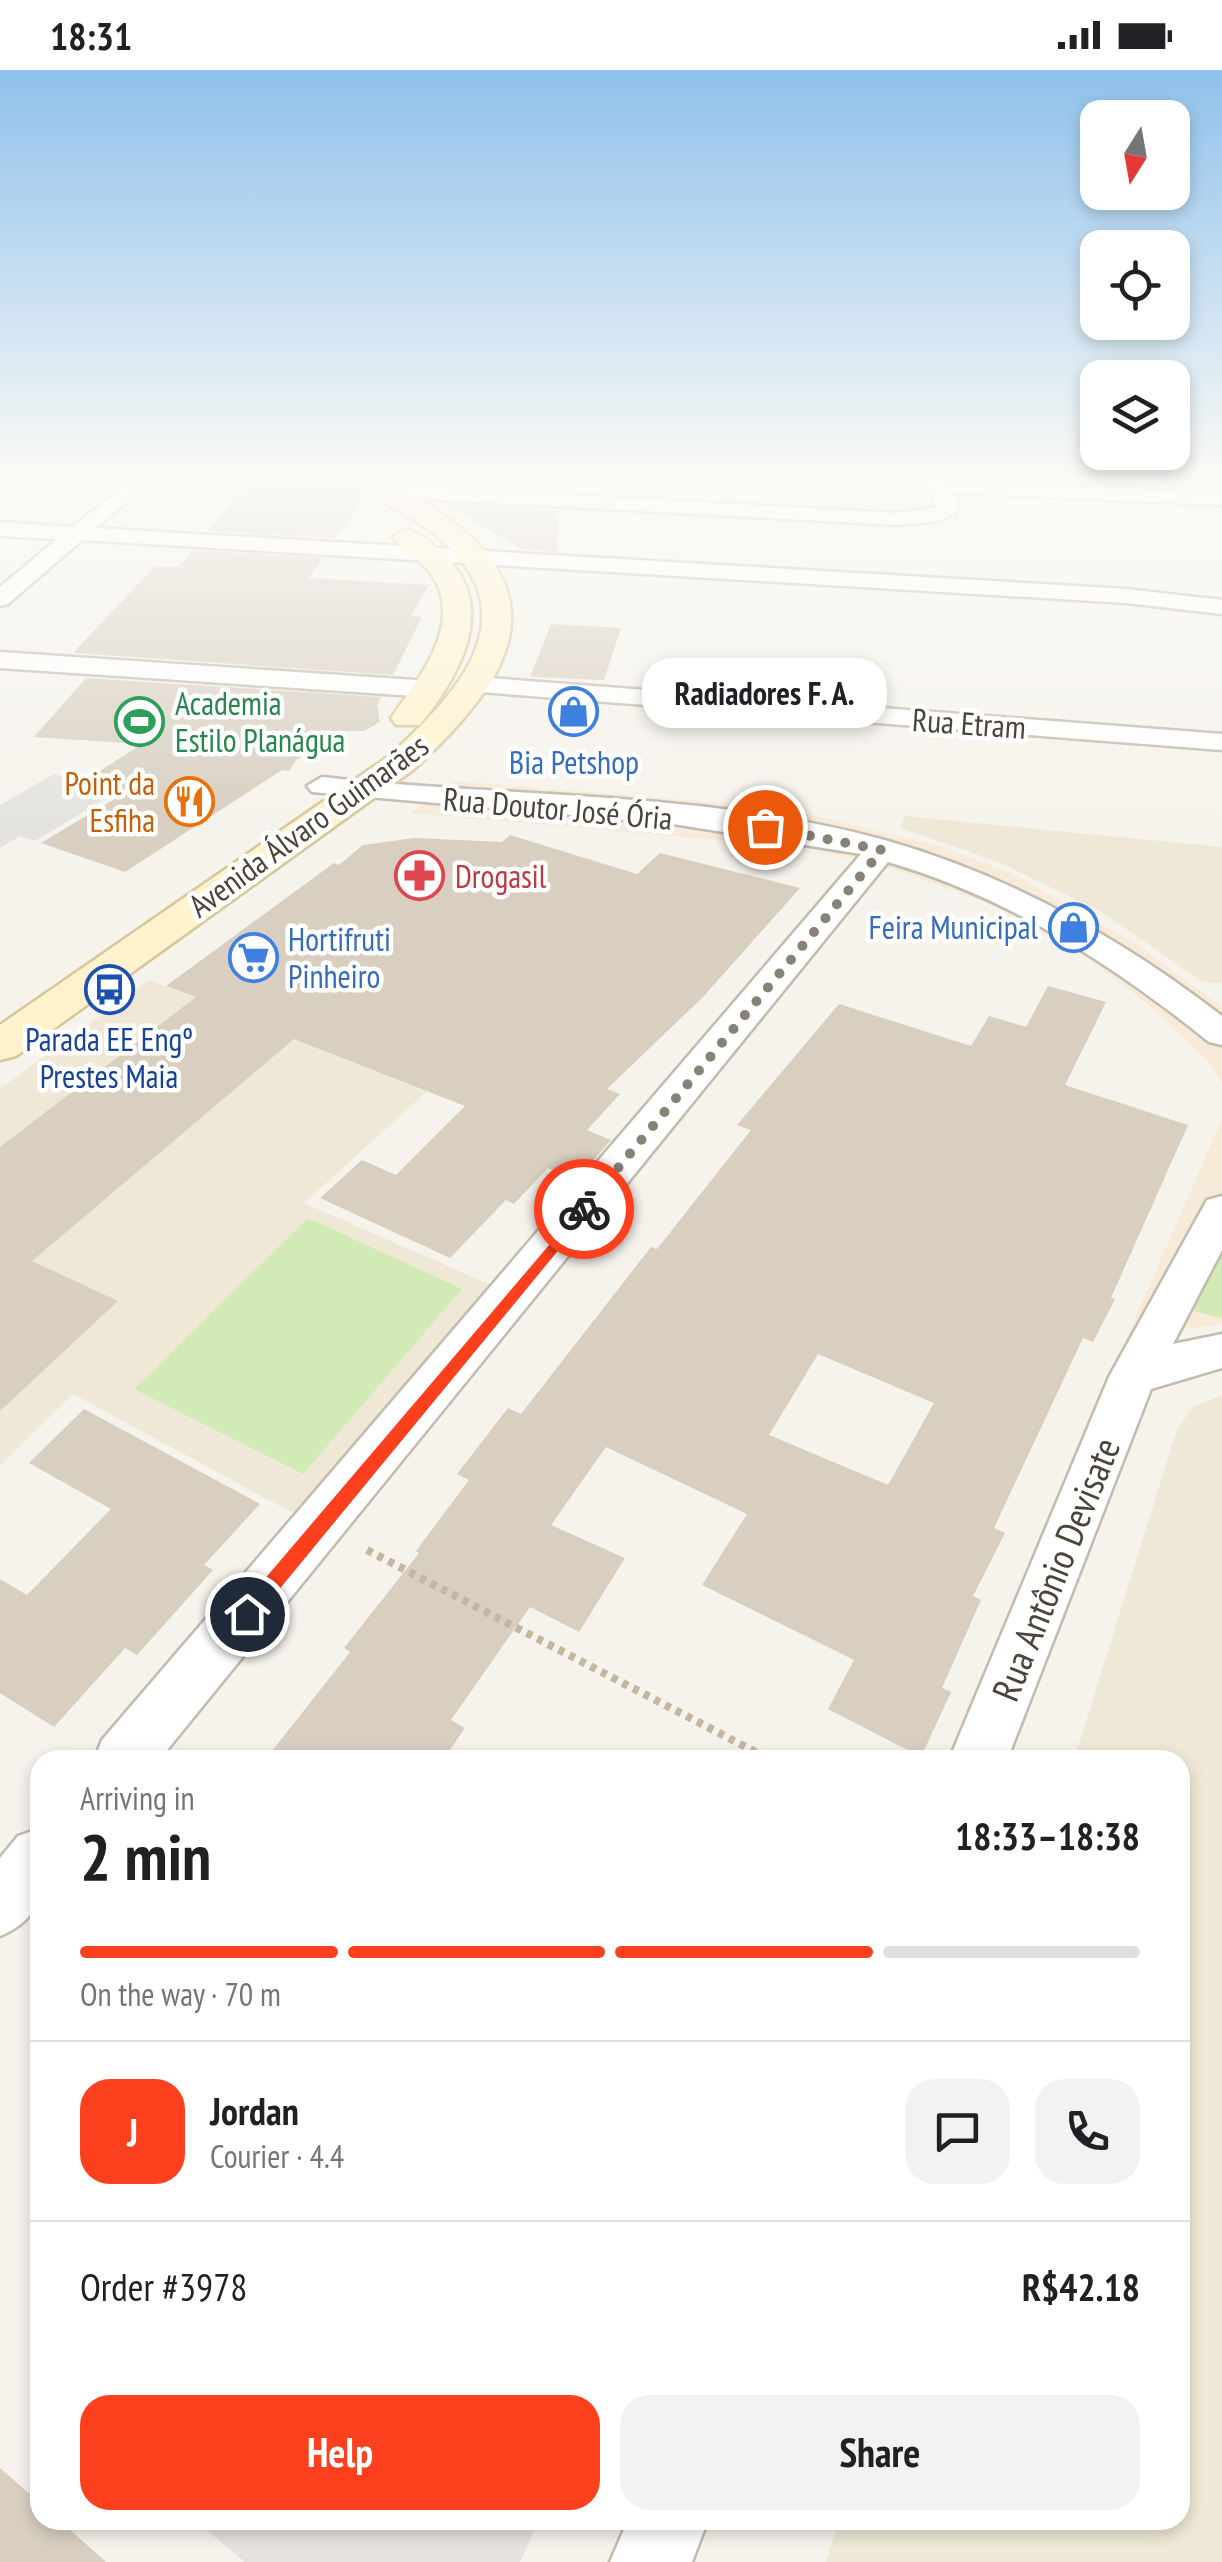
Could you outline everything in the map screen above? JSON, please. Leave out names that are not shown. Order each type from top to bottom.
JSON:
[{"type":"street","name":"Avenida Álvaro Guimarães","points":[[0,1002],[389,738],[430,689],[455,637],[457,614],[453,590]]},
{"type":"street","name":"Avenida Álvaro Guimarães","points":[[0,1046],[362,791],[434,734],[476,685],[498,636],[492,590]]},
{"type":"street","points":[[1026,590],[1222,607]]},
{"type":"street","points":[[0,660],[430,689]]},
{"type":"street","name":"Rua Etram","points":[[476,685],[1222,742]]},
{"type":"street","name":"Rua Doutor José Ória","points":[[322,786],[765,827],[882,850],[964,876],[1034,908],[1180,1000],[1222,1034]]},
{"type":"street","points":[[131,1750],[882,850]]},
{"type":"street","points":[[1180,1000],[1222,1000]]},
{"type":"street","name":"Rua Antônio Devisate","points":[[982,1750],[1132,1377],[1222,1210]]},
{"type":"street","points":[[1132,1377],[1166,1363],[1222,1351]]},
{"type":"street","points":[[0,1905],[30,1870]]},
{"type":"street","points":[[651,2562],[664,2530]]},
{"type":"path","points":[[321,1527],[752,1750]]},
{"type":"shaded area","points":[[54,774],[115,793],[35,841],[20,836],[0,848],[0,805]]},
{"type":"shaded area","name":"Feira Municipal","points":[[451,781],[783,808],[942,847],[1011,873],[1136,944],[1222,1007],[1222,1083],[1211,1064],[1150,1006],[1086,957],[1008,911],[900,871],[807,848],[411,813]]},
{"type":"shaded area","points":[[904,816],[1222,847],[1222,983],[1203,982],[1100,911],[998,862],[901,828]]},
{"type":"shaded area","points":[[149,980],[431,1088],[304,1203],[491,1285],[293,1513],[73,1394],[0,1466],[0,1089]]},
{"type":"shaded area","points":[[1222,1119],[1222,1324],[1127,1337]]},
{"type":"shaded area","points":[[1222,1395],[1222,2562],[826,2562],[836,2530],[1190,2530],[1190,1750],[1077,1750],[1177,1429],[1193,1407]]},
{"type":"shaded area","points":[[206,2530],[534,2530],[520,2562],[245,2562]]},
{"type":"green space","points":[[308,1218],[462,1289],[303,1474],[134,1389]]},
{"type":"green space","points":[[1222,1242],[1222,1318],[1190,1310]]},
{"type":"building","points":[[132,590],[426,590],[411,616],[422,617],[393,675],[73,653]]},
{"type":"building","points":[[551,624],[621,628],[604,680],[530,677]]},
{"type":"building","points":[[86,678],[381,697],[377,705],[380,722],[364,731],[340,731],[296,760],[289,771],[282,770],[125,872],[41,843],[123,794],[84,781],[142,744],[34,737]]},
{"type":"building","points":[[510,835],[637,874],[660,853],[800,888],[703,997],[607,1089],[620,1094],[587,1130],[611,1140],[577,1179],[548,1168],[514,1204],[506,1200],[450,1258],[320,1198],[362,1160],[396,1175],[465,1106],[294,1039],[32,1261],[118,1301],[0,1411],[0,1147],[196,997],[166,986],[363,845],[414,838],[502,842]]},
{"type":"building","points":[[1048,986],[1106,1002],[1065,1085],[1188,1125],[1111,1298],[1115,1299],[1093,1342],[1083,1338],[994,1528],[1005,1533],[973,1596],[981,1600],[942,1688],[951,1692],[924,1750],[907,1750],[828,1709],[854,1660],[702,1585],[747,1514],[606,1447],[551,1525],[625,1558],[579,1632],[530,1607],[451,1720],[465,1728],[450,1750],[273,1750],[350,1652],[344,1648],[419,1553],[416,1551],[469,1480],[457,1474],[508,1408],[521,1414],[651,1247],[657,1249],[751,1130],[737,1125],[839,1004],[971,1046],[989,1016],[1026,1027]],"holes":[[[818,1354],[934,1403],[888,1485],[769,1435]]]},
{"type":"building","points":[[84,1409],[260,1504],[204,1565],[213,1570],[137,1655],[125,1648],[54,1727],[0,1693],[0,1579],[27,1595],[111,1509],[29,1463]]},
{"type":"building","points":[[0,2468],[30,2494],[30,2530],[70,2530],[106,2562],[0,2562]]},
{"type":"way so far","points":[[584,1209],[882,850],[765,827]]},
{"type":"place","name":"Bia Petshop","points":[[574,712]]},
{"type":"place","name":"Academia Estilo Planágua","points":[[140,721]]},
{"type":"place","name":"Point da Esfiha","points":[[190,801]]},
{"type":"place","name":"Radiadores F. A.","points":[[765,827]]},
{"type":"place","name":"Drogasil","points":[[420,876]]},
{"type":"place","name":"Feira Municipal","points":[[1073,927]]},
{"type":"place","name":"Hortifruti Pinheiro","points":[[253,957]]},
{"type":"place","name":"Parada EE Engº Prestes Maia","points":[[109,989]]},
{"type":"route","points":[[247,1614],[584,1209]]}]
